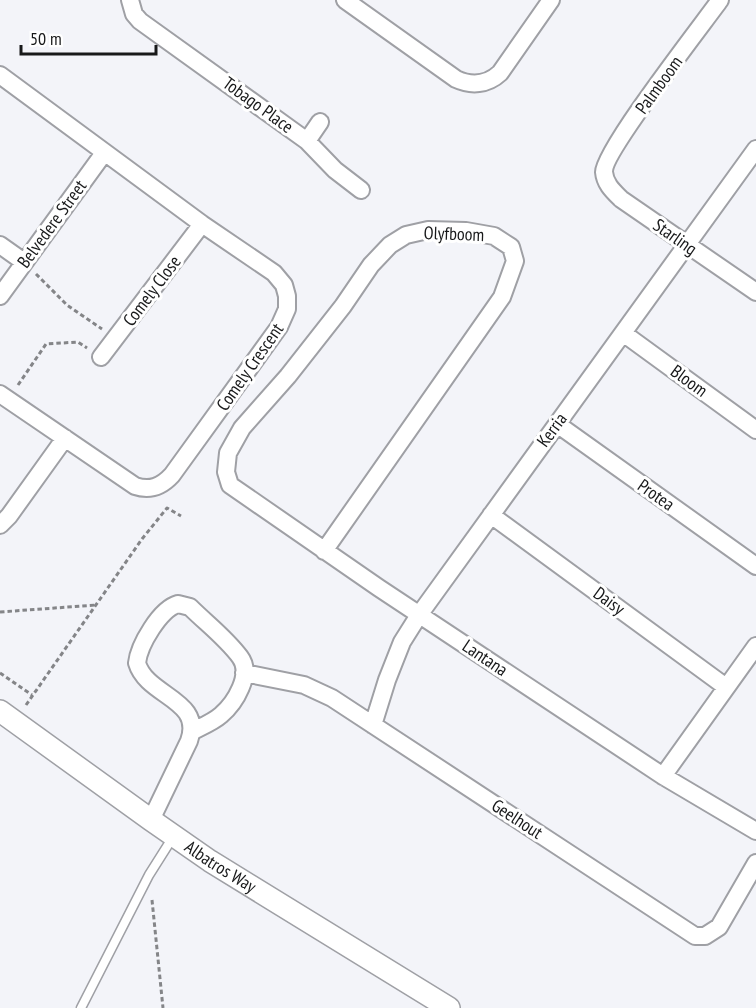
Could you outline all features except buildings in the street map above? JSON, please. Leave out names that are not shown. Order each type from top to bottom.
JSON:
[{"type":"street","name":"Tobago Place","points":[[130,0],[134,14],[140,21],[307,141],[335,170],[361,190]]},
{"type":"street","points":[[345,0],[456,80],[469,83],[488,81],[500,73],[551,0]]},
{"type":"street","name":"Palmboom","points":[[604,173],[605,165],[621,137],[720,0]]},
{"type":"street","name":"Comely Crescent","points":[[0,75],[202,224],[274,273],[284,285],[287,309],[279,327],[172,475],[157,487],[145,489],[135,486],[4,396]]},
{"type":"street","name":"Tobago Place","points":[[307,141],[320,122]]},
{"type":"street","name":"Belvedere Street","points":[[0,296],[104,153]]},
{"type":"street","name":"Kerria","points":[[374,725],[387,680],[402,642],[419,615],[622,333],[754,156]]},
{"type":"street","name":"Starling","points":[[604,173],[606,183],[621,199],[756,292]]},
{"type":"street","name":"Comely Close","points":[[101,357],[202,224]]},
{"type":"street","name":"Olyfboom","points":[[226,472],[228,453],[242,428],[288,376],[344,306],[371,265],[390,245],[406,235],[428,230],[466,231],[494,236],[511,247],[515,261],[502,297],[324,551]]},
{"type":"street","points":[[0,245],[24,262]]},
{"type":"street","name":"Bloom","points":[[622,333],[756,429]]},
{"type":"street","name":"Protea","points":[[557,424],[756,566]]},
{"type":"street","points":[[0,525],[9,516],[65,438]]},
{"type":"street","name":"Lantana","points":[[226,472],[230,485],[324,551],[663,776],[756,831]]},
{"type":"street","name":"Daisy","points":[[491,516],[726,687]]},
{"type":"street","points":[[151,820],[193,731],[192,721],[187,712],[144,677],[137,663],[142,642],[165,612],[178,604],[189,607],[241,658],[244,673],[240,690],[224,713],[211,723],[193,731]]},
{"type":"street","points":[[663,776],[756,646]]},
{"type":"street","name":"Geelhout","points":[[244,673],[304,685],[332,698],[695,936],[705,936],[719,927],[756,863]]},
{"type":"street","name":"Albatros Way","points":[[0,711],[174,836],[298,916],[449,1008]]},
{"type":"lane","points":[[81,1008],[150,875],[174,836]]},
{"type":"path","points":[[24,262],[67,305],[116,339]]},
{"type":"path","points":[[4,396],[46,344],[78,342]]},
{"type":"path","points":[[0,673],[32,695],[142,539],[167,508],[181,516]]},
{"type":"path","points":[[0,612],[96,605]]},
{"type":"path","points":[[150,875],[163,1008]]}]
